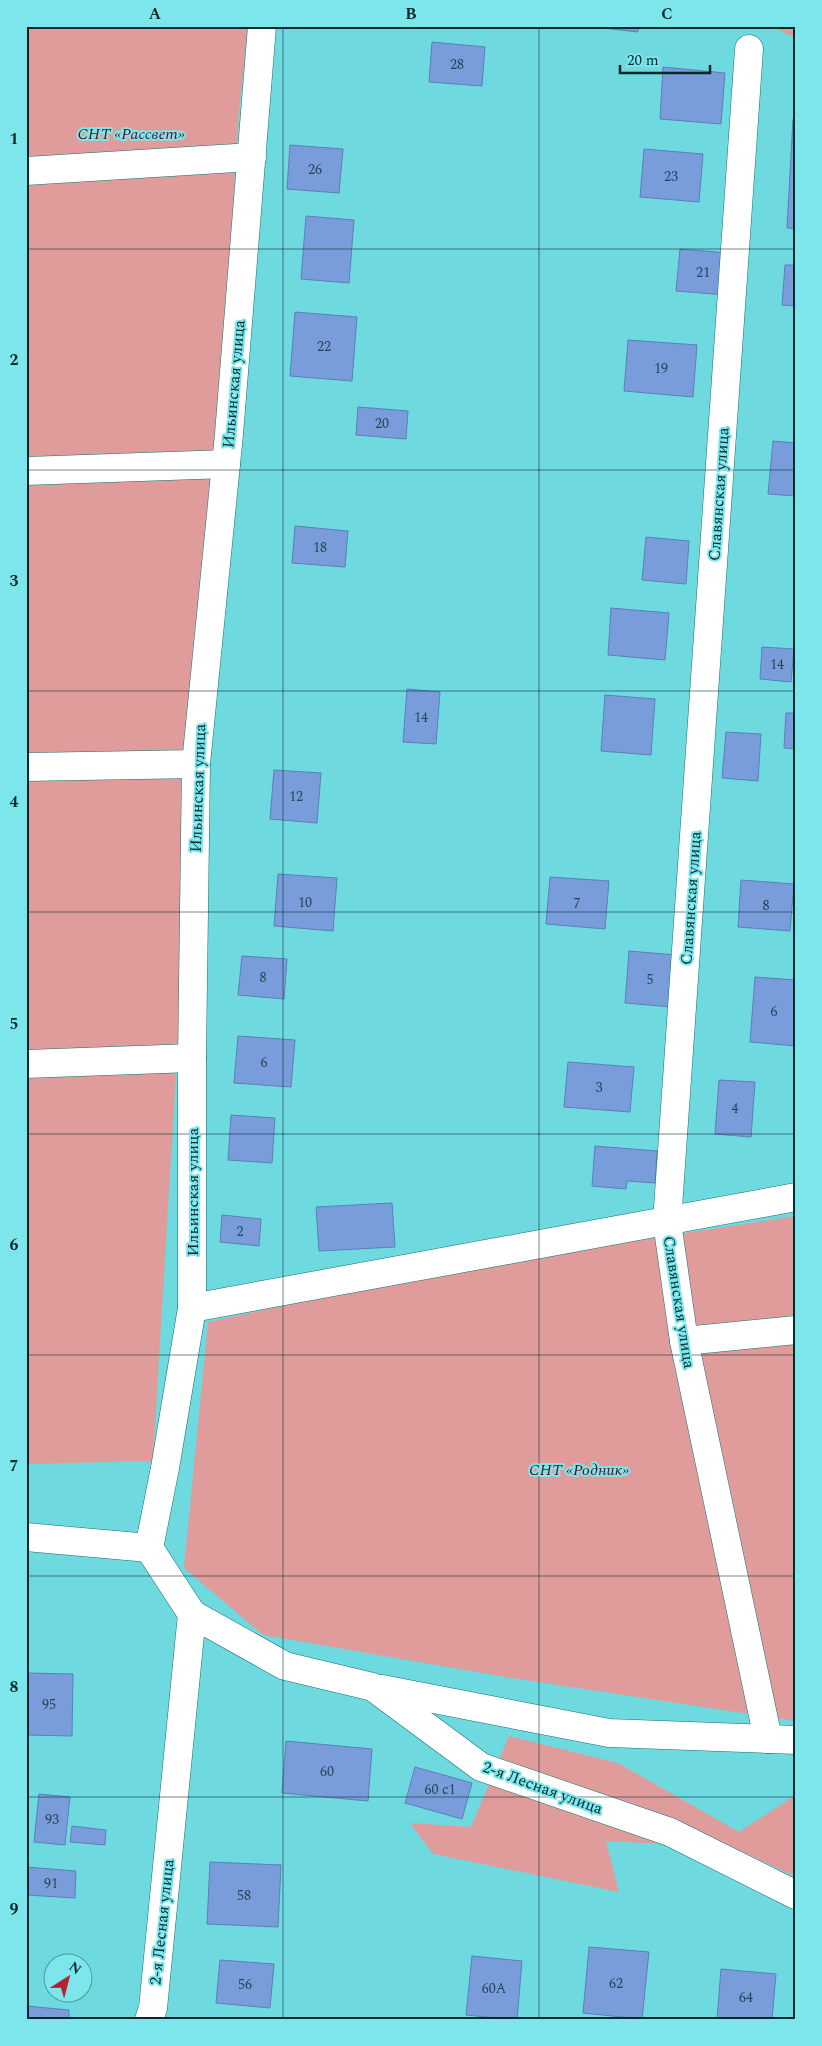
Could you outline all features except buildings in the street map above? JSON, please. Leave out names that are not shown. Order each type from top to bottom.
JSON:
[{"type":"street","name":"Ильинская улица","points":[[149,1548],[165,1468],[192,1308],[192,1058],[196,764],[226,464],[262,26]]},
{"type":"street","name":"Славянская улица","points":[[749,49],[667,1222],[684,1341],[768,1739]]},
{"type":"street","points":[[26,171],[252,157]]},
{"type":"street","points":[[26,472],[226,464]]},
{"type":"street","points":[[26,767],[196,764]]},
{"type":"street","points":[[26,1064],[192,1058]]},
{"type":"street","points":[[192,1308],[796,1197]]},
{"type":"street","points":[[684,1341],[796,1330]]},
{"type":"street","points":[[26,1536],[149,1548]]},
{"type":"street","name":"2-я Лесная улица","points":[[149,1548],[192,1614],[285,1666],[373,1687],[481,1767],[670,1832],[796,1895]]},
{"type":"street","name":"2-я Лесная улица","points":[[149,2020],[153,2008],[192,1614]]},
{"type":"street","points":[[373,1687],[609,1733],[796,1740]]},
{"type":"green space","name":"СНТ «Рассвет»","points":[[26,26],[248,26],[239,112],[178,1041],[153,1461],[26,1464]]},
{"type":"green space","points":[[769,26],[796,26],[796,38]]},
{"type":"green space","name":"СНТ «Родник»","points":[[796,1216],[796,1721],[512,1678],[263,1635],[184,1568],[208,1322],[450,1269]]},
{"type":"green space","points":[[509,1736],[618,1763],[739,1832],[796,1795],[796,1877],[732,1847],[606,1841],[619,1892],[433,1854],[410,1823],[471,1827]]}]
